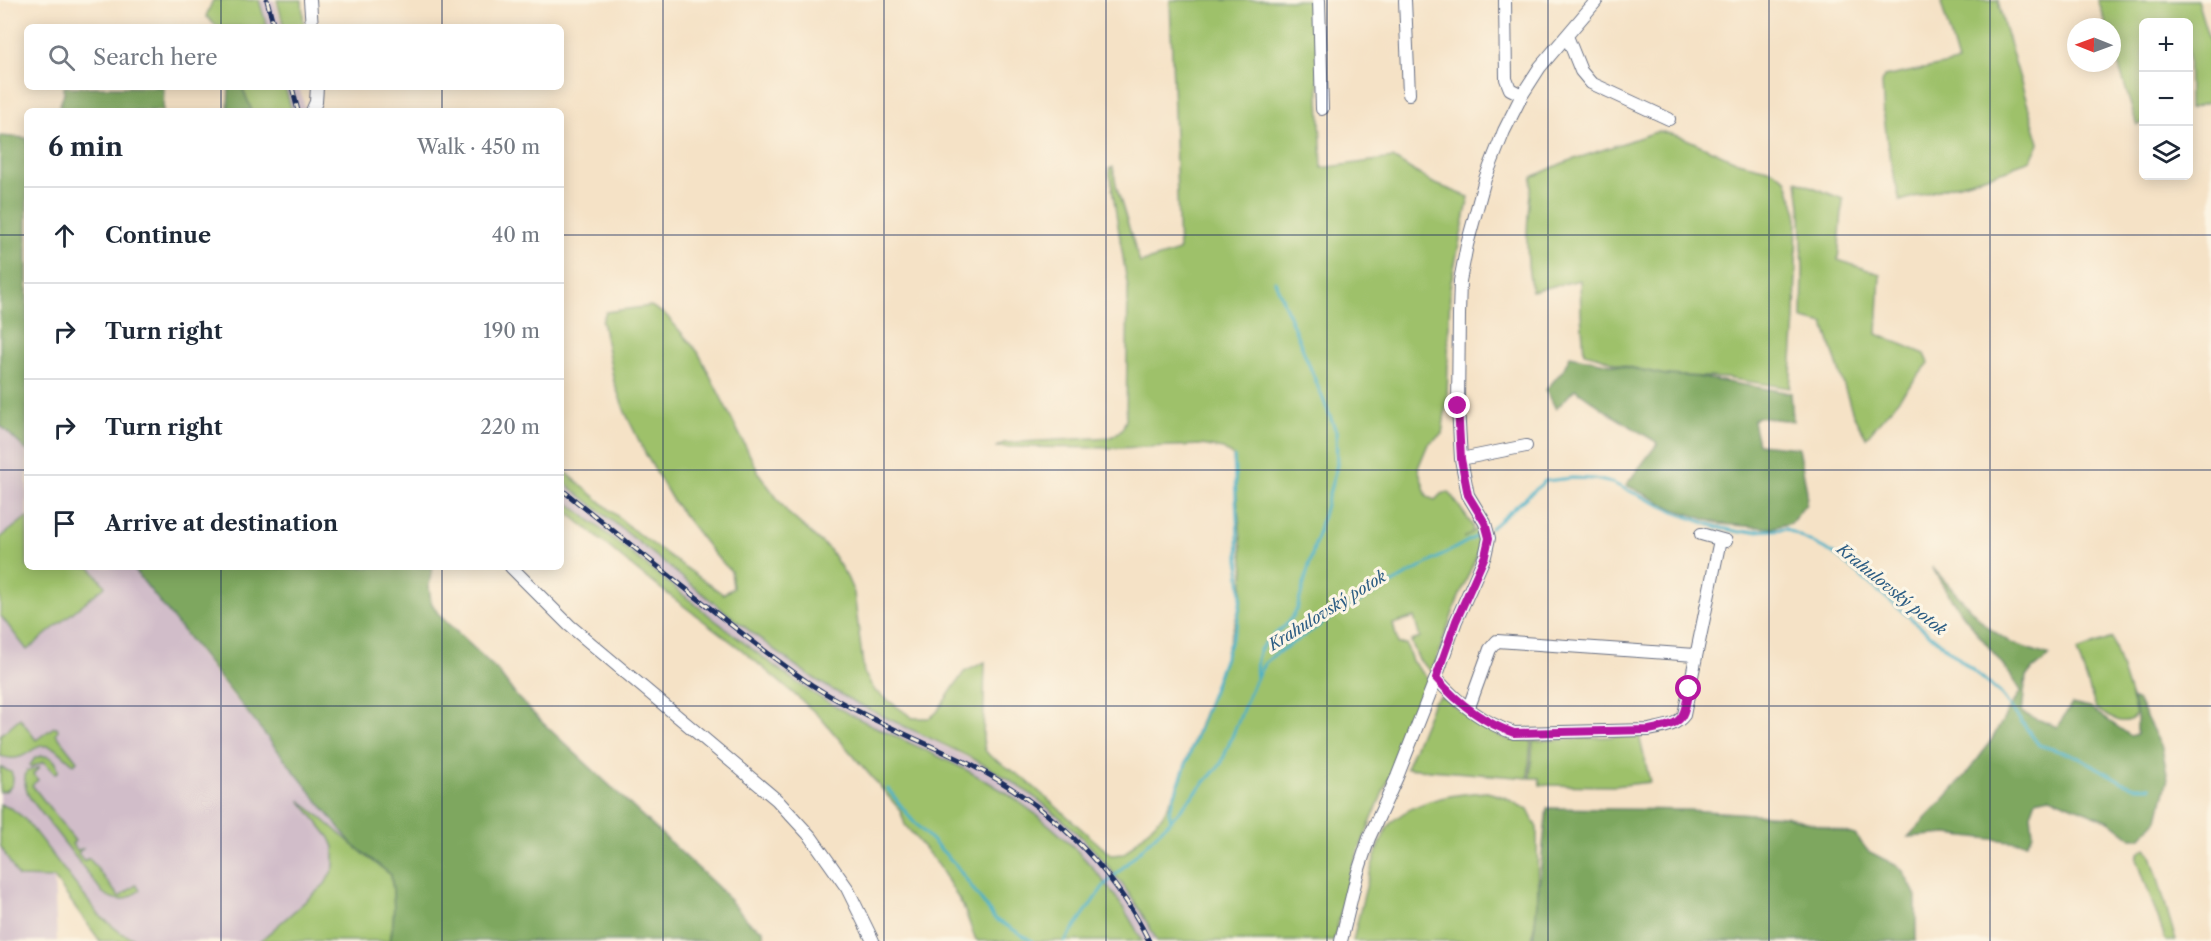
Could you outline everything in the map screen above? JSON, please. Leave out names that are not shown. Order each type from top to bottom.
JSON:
[{"type":"street","points":[[310,0],[312,24]]},
{"type":"street","points":[[1319,0],[1322,110]]},
{"type":"street","points":[[1405,0],[1408,94]]},
{"type":"street","points":[[1505,0],[1506,79],[1510,89],[1522,95]]},
{"type":"street","points":[[1341,941],[1357,875],[1369,838],[1397,777],[1456,621],[1485,556],[1489,538],[1485,523],[1468,495],[1461,459],[1458,406],[1460,281],[1467,245],[1485,180],[1504,131],[1522,95],[1539,67],[1597,0]]},
{"type":"street","points":[[1567,36],[1581,70],[1591,83],[1669,119]]},
{"type":"street","points":[[313,108],[317,90]]},
{"type":"street","points":[[1461,459],[1526,446]]},
{"type":"street","points":[[1436,678],[1450,694],[1501,729],[1514,733],[1649,730],[1680,721],[1684,715],[1695,655],[1724,541],[1701,534]]},
{"type":"street","points":[[514,570],[569,625],[777,800],[811,837],[847,888],[873,941]]},
{"type":"street","points":[[1469,707],[1490,649],[1497,640],[1695,655]]},
{"type":"shaded area","points":[[260,0],[274,0],[281,24],[267,24]]},
{"type":"shaded area","points":[[286,90],[300,90],[305,108],[291,108]]},
{"type":"shaded area","points":[[0,425],[24,448],[24,570],[134,570],[352,844],[303,803],[330,838],[334,847],[334,867],[325,884],[260,941],[139,941],[121,933],[99,915],[24,818],[0,804]]},
{"type":"shaded area","points":[[564,482],[764,643],[817,680],[871,710],[1002,775],[1052,810],[1093,848],[1119,880],[1139,907],[1157,941],[1142,941],[1109,888],[1083,857],[1044,820],[995,786],[865,722],[809,691],[564,499]]},
{"type":"shaded area","points":[[0,845],[18,877],[54,878],[57,941],[0,941]]},
{"type":"green space","points":[[213,0],[259,0],[266,24],[214,24],[206,16]]},
{"type":"green space","points":[[277,0],[302,0],[304,24],[283,24]]},
{"type":"green space","points":[[1170,0],[1315,0],[1322,168],[1393,158],[1433,183],[1469,197],[1450,287],[1447,399],[1442,434],[1428,444],[1418,468],[1427,497],[1435,500],[1441,494],[1449,492],[1473,526],[1472,532],[1464,538],[1477,529],[1482,543],[1456,604],[1432,672],[1419,660],[1411,641],[1420,638],[1414,617],[1393,624],[1398,644],[1406,644],[1412,661],[1429,680],[1351,870],[1334,941],[1157,941],[1123,886],[1103,860],[1057,815],[1032,795],[977,761],[874,712],[815,679],[758,638],[564,482],[564,471],[637,533],[723,594],[733,588],[731,571],[714,554],[673,501],[646,455],[625,412],[614,382],[602,321],[606,312],[651,306],[666,315],[698,352],[760,475],[788,513],[830,550],[847,577],[854,593],[864,673],[875,691],[913,718],[930,718],[937,712],[964,672],[985,662],[983,740],[985,750],[1026,780],[1111,855],[1124,854],[1162,816],[1175,793],[1222,666],[1241,602],[1244,571],[1233,456],[1223,449],[1202,445],[1118,448],[996,447],[1004,443],[1112,437],[1122,429],[1126,420],[1128,289],[1109,169],[1113,167],[1117,189],[1140,263],[1179,251]]},
{"type":"green space","points":[[1943,0],[1998,0],[2039,143],[2031,160],[2011,169],[1900,201],[1887,143],[1882,83],[1884,77],[1958,62],[1941,3]]},
{"type":"green space","points":[[2098,0],[2197,0],[2211,46],[2211,102],[2193,108],[2193,18],[2139,18],[2139,124],[2137,125],[2121,72],[2121,18],[2104,18]]},
{"type":"green space","points":[[64,90],[164,90],[163,108],[59,108]]},
{"type":"green space","points":[[229,90],[243,90],[251,108],[228,108]]},
{"type":"green space","points":[[243,90],[286,90],[291,108],[251,108]]},
{"type":"green space","points":[[1659,131],[1682,137],[1738,162],[1772,170],[1786,179],[1797,213],[1795,319],[1790,388],[1725,378],[1666,375],[1620,365],[1584,353],[1580,280],[1532,291],[1527,234],[1532,177],[1563,163]]},
{"type":"green space","points":[[0,136],[24,138],[24,448],[0,425]]},
{"type":"green space","points":[[1797,181],[1843,199],[1838,260],[1880,274],[1877,334],[1925,354],[1929,363],[1866,438],[1853,414],[1824,324],[1802,319],[1801,214]]},
{"type":"green space","points":[[1570,356],[1666,375],[1697,377],[1791,393],[1793,421],[1757,417],[1753,421],[1758,444],[1799,448],[1807,492],[1806,504],[1791,523],[1771,528],[1720,524],[1674,509],[1626,485],[1658,443],[1575,389],[1556,409],[1546,390],[1563,370]]},
{"type":"green space","points":[[564,499],[751,649],[808,690],[867,723],[970,772],[1022,804],[1046,822],[1069,843],[1110,889],[1142,941],[978,941],[963,906],[939,866],[905,825],[900,810],[820,717],[742,650],[640,573],[564,510]]},
{"type":"green space","points":[[24,519],[24,570],[92,570],[105,586],[27,650],[0,615],[0,538]]},
{"type":"green space","points":[[1932,567],[1985,625],[2011,643],[2050,656],[2026,676],[2022,713],[2057,727],[2072,704],[2090,708],[2131,736],[2137,734],[2137,717],[2132,698],[2138,701],[2162,748],[2168,778],[2158,819],[2140,838],[2131,838],[2109,821],[2050,797],[2036,800],[2031,814],[2033,834],[2027,843],[1947,834],[1908,837],[1971,767],[1990,742],[2021,691],[1958,608]]},
{"type":"green space","points":[[134,570],[432,570],[429,586],[431,602],[439,615],[497,670],[517,697],[544,724],[718,887],[750,923],[763,930],[764,941],[390,941],[394,908],[391,875],[352,844]]},
{"type":"green space","points":[[2112,638],[2136,714],[2127,721],[2111,718],[2096,709],[2077,651]]},
{"type":"green space","points":[[1440,697],[1447,699],[1485,729],[1506,739],[1531,741],[1528,778],[1406,768],[1433,702]]},
{"type":"green space","points":[[20,718],[36,740],[57,727],[56,734],[77,761],[74,764],[57,750],[46,746],[36,748],[20,757],[0,756],[0,735]]},
{"type":"green space","points":[[1639,735],[1650,782],[1615,786],[1540,785],[1539,778],[1530,778],[1533,741]]},
{"type":"green space","points":[[41,756],[53,760],[58,772],[55,774],[44,762],[31,767],[35,758]]},
{"type":"green space","points":[[0,767],[11,772],[13,782],[10,788],[0,792]]},
{"type":"green space","points":[[40,767],[33,774],[38,780],[32,785],[75,841],[72,844],[77,850],[82,849],[78,853],[84,861],[89,858],[119,897],[136,885],[140,890],[118,900],[103,893],[28,795],[25,780],[27,770]]},
{"type":"green space","points":[[1487,792],[1504,797],[1528,810],[1537,828],[1538,907],[1531,941],[1353,941],[1375,857],[1381,840],[1395,819],[1416,806],[1439,798]]},
{"type":"green space","points":[[300,800],[391,875],[394,908],[390,941],[260,941],[325,884],[334,867],[334,847],[330,838]]},
{"type":"green space","points":[[0,804],[24,818],[99,915],[121,933],[139,941],[100,941],[54,878],[18,877],[0,845]]},
{"type":"green space","points":[[1547,808],[1688,810],[1785,816],[1855,835],[1868,851],[1903,871],[1916,896],[1916,941],[1533,941]]},
{"type":"green space","points":[[2146,848],[2151,855],[2176,941],[2166,941],[2137,859],[2139,853]]},
{"type":"waterway","points":[[1257,677],[1259,652],[1270,638],[1284,627],[1297,609],[1337,465],[1336,431],[1275,281]]},
{"type":"waterway","points":[[1171,820],[1169,811],[1237,624],[1241,597],[1234,457]]},
{"type":"waterway","name":"Krahulovský potok","points":[[1491,528],[1545,481],[1572,478],[1595,479],[1612,483],[1680,514],[1717,527],[1740,532],[1786,529],[1833,553],[2000,693],[2039,745],[2079,757],[2124,783],[2135,787],[2151,787]]},
{"type":"waterway","name":"Krahulovský potok","points":[[1065,941],[1103,887],[1171,820],[1221,764],[1253,685],[1264,664],[1337,614],[1484,532]]},
{"type":"waterway","points":[[888,789],[912,820],[955,864],[994,918],[1032,941]]},
{"type":"railway","points":[[267,0],[273,24]]},
{"type":"railway","points":[[293,90],[297,108]]},
{"type":"railway","points":[[564,491],[739,631],[812,685],[870,718],[999,780],[1051,817],[1096,862],[1116,887],[1134,913],[1149,941]]},
{"type":"route","points":[[1458,406],[1461,459],[1468,495],[1485,523],[1489,538],[1485,556],[1456,621],[1436,678],[1450,694],[1501,729],[1529,734],[1649,730],[1669,726],[1680,721],[1684,715],[1689,689]]}]
